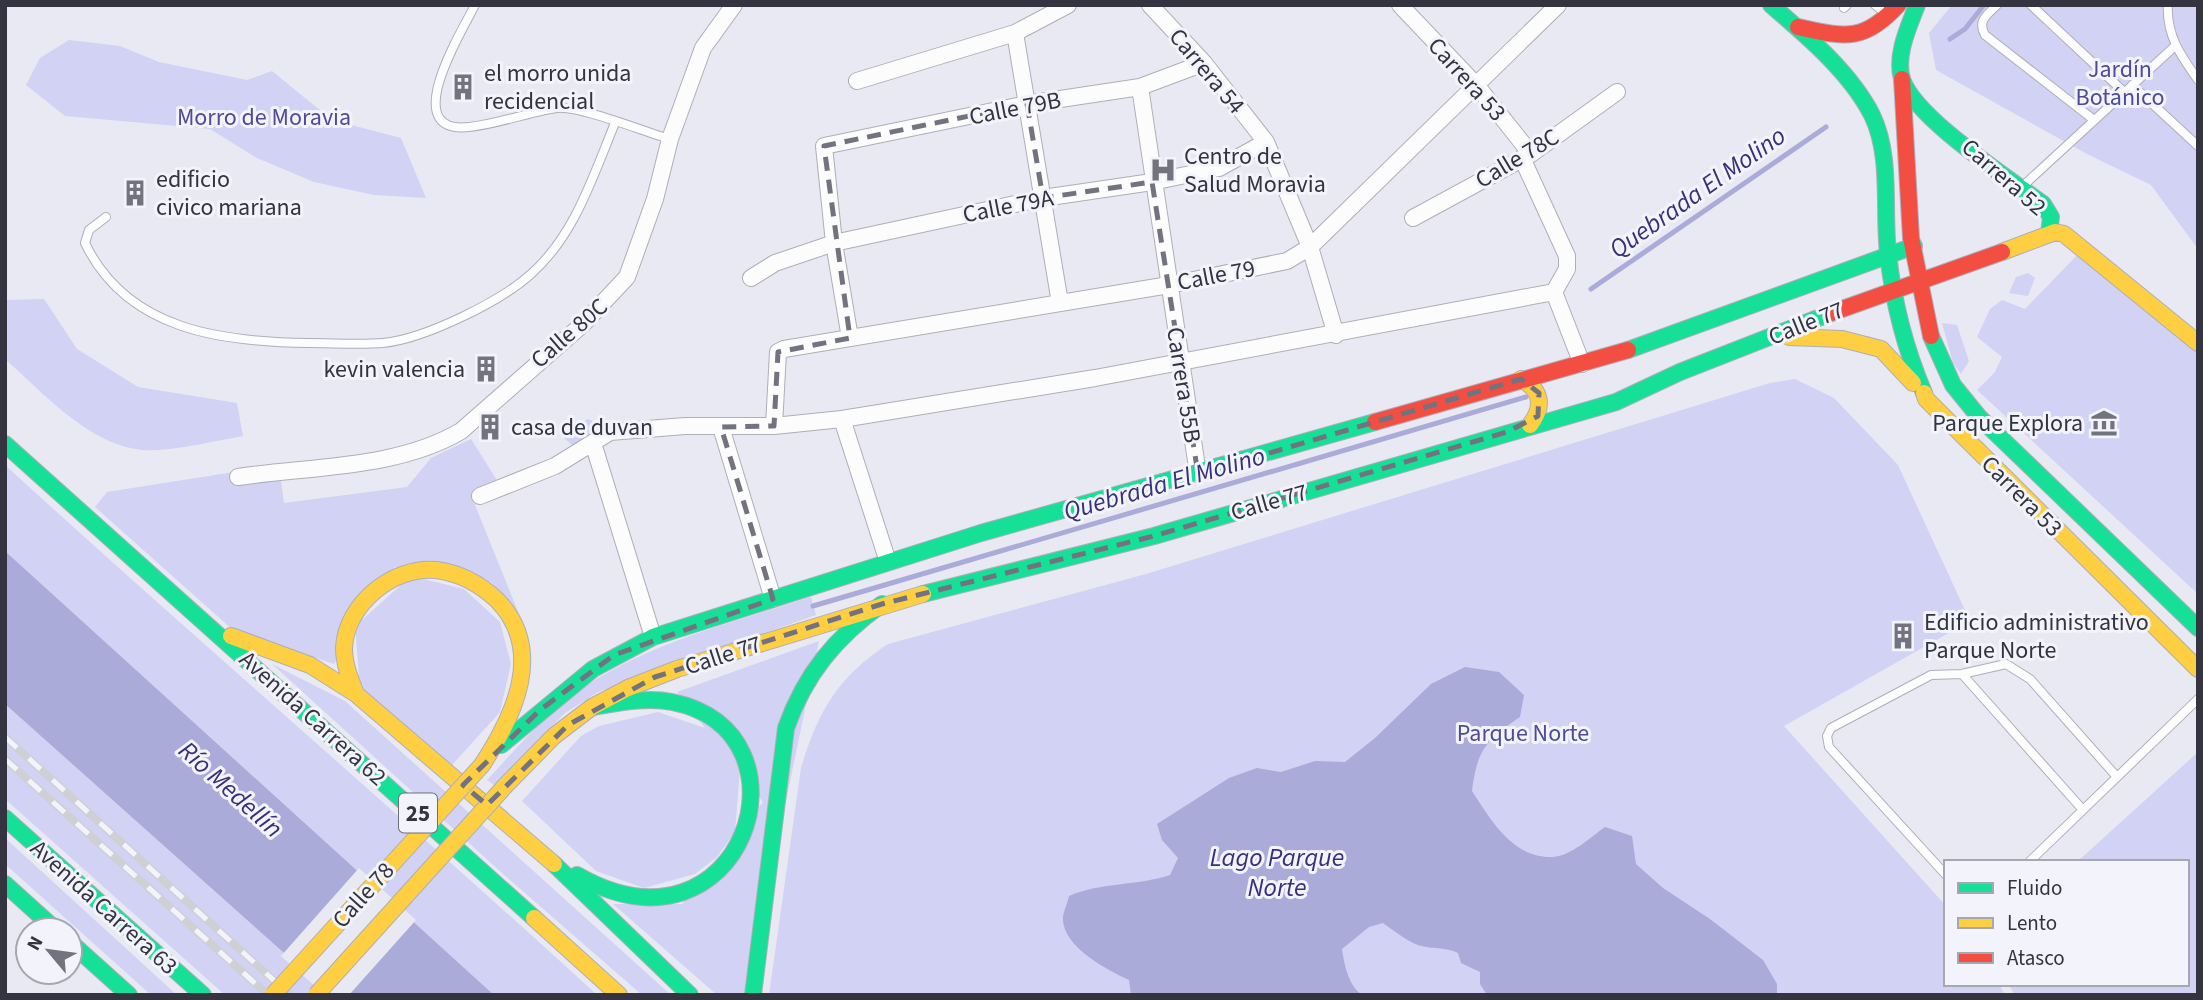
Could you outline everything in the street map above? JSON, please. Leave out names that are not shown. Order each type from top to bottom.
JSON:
[{"type":"main road","points":[[1771,5],[1798,27],[1866,103],[1878,130],[1888,253]]},
{"type":"main road","points":[[1917,5],[1903,48],[1902,79],[1903,144],[1919,284]]},
{"type":"main road","points":[[1798,27],[1841,36],[1857,35],[1876,29],[1893,11]]},
{"type":"main road","name":"Carrera 52","points":[[1902,79],[1918,106],[2043,204],[2052,217],[2049,234],[2064,234],[2198,343]]},
{"type":"main road","name":"Calle 77","points":[[505,786],[554,736],[592,707],[655,677],[882,604],[1154,536],[1616,402],[1680,372],[1868,298],[1919,284],[2049,234]]},
{"type":"main road","name":"Calle 77","points":[[482,765],[575,683],[614,655],[653,637],[981,533],[1582,364],[1888,253],[1914,246]]},
{"type":"main road","name":"Carrera 53","points":[[1888,253],[1910,360],[1926,399],[2198,669]]},
{"type":"main road","name":"Carrera 53","points":[[1919,284],[1938,351],[1953,385],[2053,490],[2198,628]]},
{"type":"main road","points":[[1772,337],[1816,336],[1881,349],[1926,399]]},
{"type":"main road","points":[[1521,379],[1532,384],[1539,393],[1541,404],[1538,416],[1530,425]]},
{"type":"main road","name":"Avenida Carrera 62","points":[[5,444],[217,631],[618,995]]},
{"type":"main road","points":[[356,694],[343,661],[345,635],[356,612],[377,586],[405,571],[419,568],[433,568],[469,580],[502,604],[514,624],[523,660],[517,703],[505,730],[482,765]]},
{"type":"main road","points":[[753,995],[786,727],[791,711],[811,672],[835,639],[882,604]]},
{"type":"main road","points":[[217,631],[310,665],[356,694],[546,856],[690,995]]},
{"type":"main road","points":[[546,856],[609,890],[636,898],[658,898],[705,883],[724,869],[739,849],[749,827],[754,800],[752,778],[742,752],[725,730],[710,718],[667,701],[592,707]]},
{"type":"main road","name":"Calle 78","points":[[273,995],[482,765]]},
{"type":"main road","name":"Calle 78","points":[[316,995],[505,786]]},
{"type":"main road","name":"Avenida Carrera 63","points":[[5,818],[203,995]]},
{"type":"main road","name":"Avenida Carrera 63","points":[[5,884],[40,916]]},
{"type":"main road","name":"Avenida Carrera 63","points":[[84,955],[129,995]]},
{"type":"street","name":"Calle 80C","points":[[238,477],[419,451],[461,430],[531,366],[583,324],[627,277],[654,200],[670,139],[703,48],[734,5]]},
{"type":"street","points":[[857,81],[1015,33],[1068,5]]},
{"type":"street","name":"Carrera 54","points":[[1150,5],[1204,63],[1266,142],[1310,247],[1336,334]]},
{"type":"street","name":"Carrera 53","points":[[1400,5],[1477,86],[1526,156],[1567,256],[1567,270],[1554,292]]},
{"type":"street","name":"Calle 79","points":[[774,426],[778,352],[1168,285],[1287,261],[1310,247],[1558,5]]},
{"type":"street","points":[[1015,33],[1060,303]]},
{"type":"street","name":"Calle 79B","points":[[834,243],[824,146],[1027,104],[1140,87],[1204,63]]},
{"type":"street","name":"Carrera 55B","points":[[1140,87],[1152,182],[1198,474]]},
{"type":"street","name":"Calle 78C","points":[[1413,218],[1526,156],[1617,92]]},
{"type":"street","name":"Calle 79A","points":[[751,278],[775,263],[834,243],[1043,198],[1152,182],[1219,168],[1266,142]]},
{"type":"street","points":[[834,243],[850,338]]},
{"type":"street","points":[[481,496],[555,466],[610,432],[685,426],[774,426],[842,419],[1336,334],[1554,292],[1582,364]]},
{"type":"street","points":[[842,419],[888,562]]},
{"type":"street","points":[[720,428],[773,599]]},
{"type":"street","points":[[593,443],[653,637]]},
{"type":"lane","points":[[475,5],[436,84],[434,103],[439,117],[453,127],[468,127],[559,108],[581,109],[615,123],[670,139]]},
{"type":"lane","points":[[1875,5],[1893,11]]},
{"type":"lane","points":[[1997,5],[1982,20],[1981,28],[1985,35],[2094,120]]},
{"type":"lane","points":[[2031,5],[2124,92]]},
{"type":"lane","points":[[2168,5],[2167,22],[2175,46],[2198,79]]},
{"type":"lane","points":[[2022,187],[2175,46]]},
{"type":"lane","points":[[2132,85],[2198,146]]},
{"type":"lane","points":[[106,217],[89,230],[85,243],[93,261],[138,303],[181,328],[249,342],[385,343],[424,332],[492,303],[547,259],[556,250],[577,212],[615,123]]},
{"type":"lane","points":[[1944,873],[1829,747],[1827,736],[1831,728],[1931,675],[1962,674],[2006,664],[2030,679],[2117,777]]},
{"type":"lane","points":[[1962,674],[2084,810]]},
{"type":"lane","points":[[2031,860],[2198,699]]},
{"type":"highlighted area","points":[[1027,104],[1043,198],[1152,182],[1198,474],[1521,379],[1539,393],[1538,416],[1507,432],[1154,536],[882,604],[655,677],[568,725],[487,805],[463,785],[540,710],[614,655],[773,599],[721,427],[774,426],[778,352],[850,338],[824,146]]},
{"type":"green space","name":"Jardín Botánico","points":[[1952,5],[2198,5],[2198,249],[2151,185],[2087,154],[1936,70],[1929,33]]},
{"type":"green space","name":"Morro de Moravia","points":[[69,40],[120,46],[159,62],[247,80],[272,71],[332,120],[401,138],[426,198],[374,195],[314,182],[257,158],[210,129],[65,116],[26,85],[40,58]]},
{"type":"green space","name":"Parque Explora","points":[[2083,249],[2198,343],[2198,594],[1977,390],[1995,372],[2002,357],[1977,337],[1990,309],[2002,300],[2025,309]]},
{"type":"green space","points":[[2028,273],[2035,278],[2028,296],[2009,293],[2016,277]]},
{"type":"green space","points":[[44,299],[77,349],[138,387],[237,403],[243,436],[169,449],[136,449],[114,443],[74,420],[5,359],[5,300]]},
{"type":"green space","points":[[1942,323],[1957,325],[1969,361],[1961,374],[1953,363]]},
{"type":"green space","name":"Parque Norte","points":[[1795,379],[1834,398],[1898,465],[1970,621],[1784,726],[1944,904],[1944,986],[2000,986],[2005,995],[769,995],[801,768],[815,729],[832,697],[856,669],[888,644],[1146,574],[1770,383]]},
{"type":"green space","points":[[588,419],[606,427],[577,450],[560,434]]},
{"type":"green space","points":[[471,439],[505,493],[475,505],[521,619],[491,582],[395,567],[334,664],[233,630],[95,507],[107,492],[279,465],[284,503],[407,487],[431,458]]},
{"type":"green space","points":[[5,465],[597,995],[494,995],[5,551]]},
{"type":"green space","points":[[411,576],[464,589],[500,622],[511,664],[500,712],[452,765],[360,688],[355,626]]},
{"type":"green space","points":[[811,597],[816,615],[598,692],[565,713],[494,785],[487,780],[550,714],[608,672],[674,642]]},
{"type":"green space","points":[[819,641],[746,995],[717,995],[613,904],[682,904],[763,802],[677,692]]},
{"type":"green space","points":[[272,664],[345,701],[671,995],[642,995],[503,874]]},
{"type":"green space","points":[[5,704],[331,995],[225,995],[5,799]]},
{"type":"green space","points":[[658,712],[708,729],[740,770],[735,832],[717,857],[695,874],[644,888],[596,871],[522,801],[581,736],[599,726]]},
{"type":"green space","points":[[2198,752],[2198,995],[2015,995],[2009,986],[2189,986],[2189,860],[2079,860]]},
{"type":"green space","points":[[5,838],[177,995],[151,995],[84,935],[84,916],[63,916],[5,864]]},
{"type":"water","name":"Río Medellín","points":[[5,551],[494,995],[331,995],[5,704]]},
{"type":"water","name":"Lago Parque Norte","points":[[1465,667],[1499,672],[1524,695],[1520,717],[1499,732],[1480,756],[1472,791],[1505,836],[1526,852],[1553,857],[1574,850],[1605,827],[1632,836],[1636,864],[1663,888],[1710,919],[1763,960],[1777,984],[1777,995],[1487,995],[1480,984],[1480,972],[1461,963],[1458,953],[1418,945],[1383,923],[1369,927],[1342,949],[1351,981],[1363,995],[1131,995],[1129,980],[1087,956],[1069,938],[1063,917],[1069,896],[1094,888],[1170,875],[1178,858],[1162,840],[1157,824],[1229,778],[1257,768],[1281,772],[1315,761],[1345,762],[1375,738],[1431,684]]},
{"type":"pier","points":[[359,868],[416,920],[349,995],[325,995],[281,956]]},
{"type":"waterway","name":"Quebrada El Molino","points":[[1950,39],[1965,29],[1984,5]]},
{"type":"waterway","name":"Quebrada El Molino","points":[[1591,289],[1826,127]]},
{"type":"waterway","name":"Quebrada El Molino","points":[[813,606],[1526,397]]},
{"type":"railway","points":[[5,737],[290,995]]},
{"type":"railway","points":[[5,759],[268,995]]},
{"type":"traffic: fast","points":[[1771,5],[1840,69],[1872,115],[1885,165],[1888,253],[1893,289],[1906,342],[1924,393]]},
{"type":"traffic: fast","points":[[1917,5],[1900,60],[1902,79],[1910,95],[1943,129],[2043,204],[2051,217],[2049,234]]},
{"type":"traffic: fast","points":[[1628,350],[1914,246]]},
{"type":"traffic: fast","points":[[923,594],[1154,536],[1616,402],[1680,372],[1831,313]]},
{"type":"traffic: fast","points":[[1931,336],[1953,385],[1979,417],[2198,628]]},
{"type":"traffic: fast","points":[[501,745],[593,669],[653,637],[981,533],[1375,422]]},
{"type":"traffic: fast","points":[[5,444],[534,918]]},
{"type":"traffic: fast","points":[[753,995],[786,728],[803,690],[824,658],[836,643],[882,604]]},
{"type":"traffic: fast","points":[[577,875],[635,896],[683,892],[719,870],[742,835],[751,795],[743,755],[717,722],[672,702],[632,701],[592,707]]},
{"type":"traffic: fast","points":[[5,818],[203,995]]},
{"type":"traffic: fast","points":[[554,864],[690,995]]},
{"type":"traffic: fast","points":[[5,884],[40,916]]},
{"type":"traffic: fast","points":[[84,955],[129,995]]},
{"type":"traffic: slow","points":[[2002,252],[2055,232],[2064,234],[2198,343]]},
{"type":"traffic: slow","points":[[1789,337],[1842,339],[1881,349],[1913,383]]},
{"type":"traffic: slow","points":[[1521,379],[1533,388],[1539,399],[1537,412],[1530,425]]},
{"type":"traffic: slow","points":[[1924,393],[1926,399],[2198,669]]},
{"type":"traffic: slow","points":[[356,694],[344,648],[353,617],[375,591],[389,581],[420,570],[445,571],[477,584],[497,600],[512,619],[520,640],[522,661],[514,704],[505,726],[482,765]]},
{"type":"traffic: slow","points":[[505,786],[554,736],[592,707],[628,688],[677,669],[923,594]]},
{"type":"traffic: slow","points":[[231,636],[310,665],[356,694],[554,864]]},
{"type":"traffic: slow","points":[[273,995],[482,765]]},
{"type":"traffic: slow","points":[[316,995],[505,786]]},
{"type":"traffic: slow","points":[[534,918],[619,995]]},
{"type":"traffic: jam","points":[[1798,27],[1853,34],[1874,26],[1898,5]]},
{"type":"traffic: jam","points":[[1902,79],[1911,238],[1931,336]]},
{"type":"traffic: jam","points":[[1831,313],[2002,252]]},
{"type":"traffic: jam","points":[[1375,422],[1628,350]]},
{"type":"place","name":"el morro unida recidencial","points":[[463,87]]},
{"type":"place","name":"Centro de Salud Moravia","points":[[1163,170]]},
{"type":"place","name":"edificio civico mariana","points":[[135,193]]},
{"type":"place","name":"kevin valencia","points":[[486,369]]},
{"type":"place","name":"Parque Explora","points":[[2104,423]]},
{"type":"place","name":"casa de duvan","points":[[490,427]]},
{"type":"place","name":"Edificio administrativo Parque Norte","points":[[1903,636]]}]
